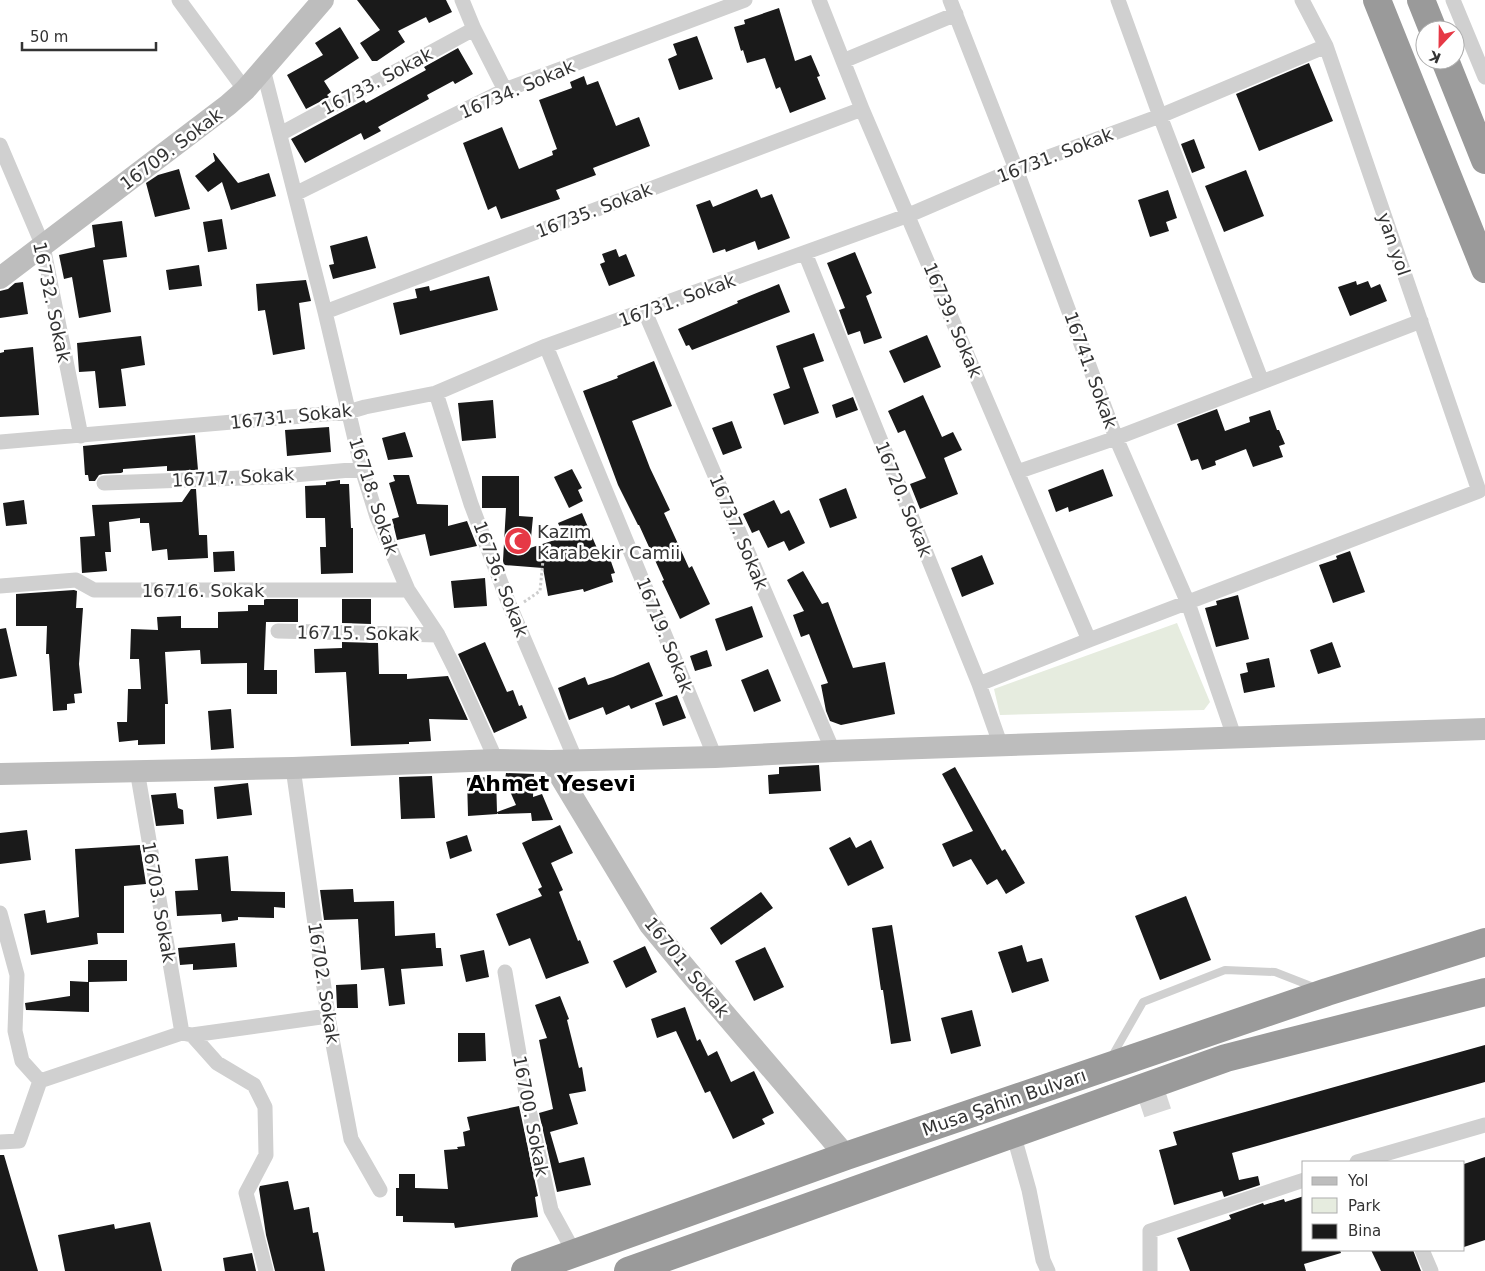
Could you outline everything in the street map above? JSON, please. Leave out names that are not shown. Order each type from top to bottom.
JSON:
[{"type":"highway","points":[[1377,0],[1485,269]]},
{"type":"highway","points":[[1421,0],[1429,20]]},
{"type":"highway","points":[[1449,70],[1485,160]]},
{"type":"highway","name":"Musa Şahin Bulvarı","points":[[525,1271],[846,1156],[1327,992],[1485,942]]},
{"type":"highway","name":"Musa Şahin Bulvarı","points":[[628,1271],[1226,1058],[1485,992]]},
{"type":"highway","points":[[1167,1095],[1189,1083],[1204,1066]]},
{"type":"highway","points":[[1041,1123],[1092,1117],[1140,1104]]},
{"type":"main road","name":"16709. Sokak","points":[[0,278],[205,124],[245,90],[323,0]]},
{"type":"main road","points":[[0,774],[293,768],[496,760],[551,762],[1485,729]]},
{"type":"main road","name":"16701. Sokak","points":[[551,762],[650,925],[846,1156]]},
{"type":"street","points":[[178,0],[245,90]]},
{"type":"street","points":[[462,0],[474,29],[505,90]]},
{"type":"street","name":"16734. Sokak","points":[[295,194],[505,90],[745,0]]},
{"type":"street","name":"16739. Sokak","points":[[819,0],[862,108],[1089,640]]},
{"type":"street","points":[[1118,0],[1160,116],[1262,382]]},
{"type":"street","name":"yan yol","points":[[1188,603],[1479,491],[1326,46],[1302,0]]},
{"type":"street","points":[[1453,0],[1485,77]]},
{"type":"street","points":[[843,62],[953,7]]},
{"type":"street","name":"16741. Sokak","points":[[953,7],[1016,169],[1116,438],[1188,603],[1235,739]]},
{"type":"street","name":"16733. Sokak","points":[[280,134],[474,29]]},
{"type":"street","name":"16731. Sokak","points":[[0,442],[348,412],[364,407],[436,393],[546,346],[645,312],[909,215],[1016,169],[1160,116],[1326,46]]},
{"type":"street","name":"16718. Sokak","points":[[263,69],[325,312],[362,469],[377,517],[408,590],[438,635],[496,760]]},
{"type":"street","name":"16735. Sokak","points":[[325,312],[862,108]]},
{"type":"street","name":"16732. Sokak","points":[[0,145],[43,246],[81,436]]},
{"type":"street","name":"16720. Sokak","points":[[805,253],[979,684],[1001,746]]},
{"type":"street","name":"16737. Sokak","points":[[645,312],[833,752]]},
{"type":"street","points":[[1017,472],[1116,438],[1420,321]]},
{"type":"street","name":"16719. Sokak","points":[[546,346],[715,757]]},
{"type":"street","name":"16736. Sokak","points":[[436,393],[471,504],[512,611],[576,761]]},
{"type":"street","name":"16717. Sokak","points":[[104,483],[271,477],[362,469]]},
{"type":"street","name":"16716. Sokak","points":[[0,586],[76,580],[94,590],[408,590]]},
{"type":"street","points":[[979,684],[1188,603]]},
{"type":"street","name":"16715. Sokak","points":[[278,631],[438,635]]},
{"type":"street","name":"16702. Sokak","points":[[293,768],[328,1016],[351,1140],[380,1190]]},
{"type":"street","name":"16703. Sokak","points":[[137,770],[187,1034]]},
{"type":"street","points":[[0,913],[17,975],[15,1030],[22,1061],[40,1080]]},
{"type":"street","name":"16700. Sokak","points":[[505,972],[528,1105],[551,1210],[575,1254]]},
{"type":"street","points":[[40,1080],[187,1034],[328,1016]]},
{"type":"street","points":[[187,1034],[217,1063],[254,1085],[265,1107],[266,1155],[246,1194],[266,1271]]},
{"type":"street","points":[[0,1142],[19,1141],[40,1080]]},
{"type":"street","points":[[1364,1161],[1384,1158],[1485,1125]]},
{"type":"street","points":[[1013,1133],[1029,1190],[1043,1260],[1048,1271]]},
{"type":"street","points":[[1150,1271],[1150,1231],[1302,1181]]},
{"type":"street","points":[[1422,1251],[1431,1271]]},
{"type":"lane","points":[[1106,1067],[1143,1002],[1225,970],[1275,972],[1327,992]]},
{"type":"path","points":[[512,611],[540,591],[544,550]]},
{"type":"green space","points":[[1177,623],[1210,702],[1204,710],[1000,715],[994,689]]},
{"type":"building","points":[[357,0],[446,0],[452,12],[429,23],[426,17],[398,31],[405,42],[377,61],[372,61],[360,43],[380,30]]},
{"type":"building","points":[[779,8],[795,61],[811,55],[820,76],[817,77],[826,99],[790,113],[780,87],[776,89],[765,58],[747,63],[743,50],[741,51],[734,27],[745,24],[744,20]]},
{"type":"building","points":[[340,27],[359,58],[324,81],[331,92],[327,95],[329,97],[306,109],[287,75],[323,55],[315,43]]},
{"type":"building","points":[[697,36],[713,79],[679,90],[668,59],[677,55],[673,44]]},
{"type":"building","points":[[458,48],[473,74],[455,84],[453,81],[427,95],[429,99],[378,127],[381,131],[364,140],[361,133],[305,163],[291,139],[364,100],[366,103],[426,70],[424,67]]},
{"type":"building","points":[[1309,63],[1333,121],[1259,151],[1236,94]]},
{"type":"building","points":[[584,76],[587,85],[598,81],[616,126],[639,117],[650,146],[593,168],[596,175],[556,190],[560,199],[501,219],[496,206],[488,210],[463,143],[502,127],[519,169],[553,155],[552,151],[557,149],[539,100],[572,88],[570,82]]},
{"type":"building","points":[[1194,139],[1205,168],[1192,173],[1181,144]]},
{"type":"building","points":[[213,153],[238,183],[269,173],[276,196],[231,210],[222,182],[208,192],[195,176],[215,161]]},
{"type":"building","points":[[179,169],[190,209],[155,217],[146,183],[158,175]]},
{"type":"building","points":[[1246,170],[1264,216],[1224,232],[1205,186]]},
{"type":"building","points":[[757,189],[761,198],[772,194],[790,238],[758,250],[755,241],[726,252],[725,249],[713,253],[696,205],[710,200],[713,207]]},
{"type":"building","points":[[1168,190],[1177,218],[1166,222],[1169,231],[1150,237],[1138,200]]},
{"type":"building","points":[[222,219],[227,249],[208,252],[203,222]]},
{"type":"building","points":[[122,221],[127,257],[103,260],[111,312],[79,318],[72,277],[64,279],[59,255],[95,247],[92,225]]},
{"type":"building","points":[[367,236],[376,268],[333,279],[329,265],[334,264],[330,246]]},
{"type":"building","points":[[616,249],[619,257],[626,254],[635,276],[609,286],[600,264],[605,262],[602,254]]},
{"type":"building","points":[[855,252],[872,293],[866,296],[882,338],[864,344],[860,331],[848,335],[839,310],[845,308],[827,263]]},
{"type":"building","points":[[199,265],[202,286],[169,290],[166,270]]},
{"type":"building","points":[[489,276],[498,310],[400,335],[393,303],[417,298],[415,289],[429,286],[430,291]]},
{"type":"building","points":[[306,280],[311,301],[299,303],[305,349],[273,355],[265,310],[258,311],[256,284]]},
{"type":"building","points":[[1356,281],[1357,285],[1368,281],[1371,288],[1380,284],[1387,301],[1350,316],[1338,287]]},
{"type":"building","points":[[23,282],[28,314],[0,318],[0,291],[8,289],[15,283]]},
{"type":"building","points":[[779,284],[790,312],[692,350],[689,345],[686,346],[678,329],[738,303],[737,301]]},
{"type":"building","points":[[814,333],[824,361],[803,368],[819,413],[784,425],[773,394],[790,388],[776,346]]},
{"type":"building","points":[[927,335],[941,367],[904,383],[889,351]]},
{"type":"building","points":[[141,336],[145,365],[121,369],[126,406],[99,408],[95,371],[79,372],[77,343]]},
{"type":"building","points":[[33,347],[39,415],[0,417],[0,353],[4,352],[4,350]]},
{"type":"building","points":[[654,361],[672,406],[632,421],[650,468],[670,510],[664,513],[689,568],[692,566],[710,604],[680,619],[639,525],[618,485],[583,391],[618,378],[617,376]]},
{"type":"building","points":[[923,395],[942,437],[953,432],[962,450],[944,458],[958,494],[920,509],[910,484],[926,478],[905,430],[898,433],[888,411]]},
{"type":"building","points":[[853,397],[858,410],[836,418],[832,405]]},
{"type":"building","points":[[493,400],[496,438],[462,441],[458,403]]},
{"type":"building","points":[[1217,409],[1225,431],[1250,422],[1249,417],[1270,410],[1277,430],[1279,430],[1285,444],[1279,446],[1283,457],[1253,467],[1246,449],[1215,461],[1216,465],[1202,470],[1198,459],[1191,461],[1177,424]]},
{"type":"building","points":[[732,421],[742,448],[723,455],[712,428]]},
{"type":"building","points":[[329,427],[331,452],[287,456],[285,430]]},
{"type":"building","points":[[405,432],[413,457],[388,460],[382,438]]},
{"type":"building","points":[[195,435],[198,470],[167,471],[167,466],[123,469],[121,473],[99,475],[95,481],[89,481],[88,475],[85,475],[83,446]]},
{"type":"building","points":[[572,469],[582,488],[578,490],[583,501],[569,508],[554,477]]},
{"type":"building","points":[[1103,469],[1113,496],[1069,512],[1068,507],[1056,512],[1048,490]]},
{"type":"building","points":[[393,475],[409,475],[417,504],[448,505],[448,526],[467,521],[477,546],[430,556],[425,534],[397,540],[392,519],[399,517],[389,483],[395,481]]},
{"type":"building","points":[[482,476],[519,476],[519,516],[533,517],[530,548],[564,537],[558,523],[582,513],[599,553],[607,550],[615,573],[611,574],[613,582],[584,592],[583,589],[548,596],[543,568],[504,565],[506,508],[482,508]]},
{"type":"building","points":[[340,480],[340,484],[349,484],[351,528],[353,528],[353,573],[321,574],[320,547],[326,547],[325,518],[306,518],[305,486],[326,485],[326,482]]},
{"type":"building","points":[[846,488],[857,518],[830,528],[819,499]]},
{"type":"building","points":[[191,489],[196,489],[199,535],[207,535],[208,558],[168,560],[167,549],[152,551],[149,523],[140,523],[140,518],[109,522],[111,552],[105,552],[107,571],[82,573],[80,537],[95,536],[92,505],[182,502]]},
{"type":"building","points":[[24,500],[27,524],[6,526],[3,503]]},
{"type":"building","points":[[774,500],[781,514],[789,510],[805,543],[789,551],[784,541],[768,548],[759,530],[752,533],[743,514]]},
{"type":"building","points":[[234,551],[235,571],[214,572],[213,552]]},
{"type":"building","points":[[1350,551],[1365,592],[1333,603],[1319,565],[1337,559],[1336,556]]},
{"type":"building","points":[[982,555],[994,584],[962,597],[951,568]]},
{"type":"building","points":[[803,571],[822,604],[828,602],[853,668],[885,662],[895,714],[841,725],[830,721],[821,685],[828,683],[809,634],[801,637],[793,615],[804,611],[787,580]]},
{"type":"building","points":[[485,578],[487,606],[454,608],[451,581]]},
{"type":"building","points":[[77,591],[76,608],[83,608],[79,664],[82,693],[74,694],[75,703],[67,704],[67,710],[53,711],[49,654],[46,654],[47,626],[16,626],[16,594]]},
{"type":"building","points":[[1238,595],[1249,639],[1216,647],[1205,608],[1217,605],[1216,601]]},
{"type":"building","points":[[264,599],[298,599],[298,622],[266,622],[264,670],[277,670],[277,694],[247,694],[247,663],[201,664],[200,650],[165,652],[168,704],[165,704],[165,744],[138,745],[138,740],[119,742],[117,722],[127,722],[128,689],[141,689],[139,659],[130,659],[131,629],[158,630],[157,617],[181,616],[181,628],[218,628],[218,612],[248,611],[248,605],[264,605]]},
{"type":"building","points":[[342,599],[371,599],[371,624],[342,623]]},
{"type":"building","points":[[752,606],[763,637],[726,651],[715,619]]},
{"type":"building","points":[[6,628],[17,676],[0,679],[0,629]]},
{"type":"building","points":[[342,642],[378,643],[379,674],[407,674],[407,679],[448,676],[468,720],[429,719],[431,741],[409,742],[409,744],[351,746],[346,672],[315,673],[314,649],[342,648]]},
{"type":"building","points":[[485,642],[507,692],[513,690],[519,706],[522,705],[527,718],[494,733],[458,654]]},
{"type":"building","points":[[1332,642],[1341,667],[1318,674],[1310,650]]},
{"type":"building","points":[[707,650],[712,666],[695,671],[690,656]]},
{"type":"building","points":[[1269,658],[1275,687],[1244,693],[1240,674],[1248,672],[1246,663]]},
{"type":"building","points":[[649,662],[663,696],[631,709],[629,705],[606,715],[603,707],[569,720],[558,688],[585,677],[588,685]]},
{"type":"building","points":[[768,669],[781,701],[754,712],[741,680]]},
{"type":"building","points":[[677,695],[686,718],[663,726],[655,703]]},
{"type":"building","points":[[231,709],[234,748],[211,750],[208,711]]},
{"type":"building","points":[[819,765],[821,791],[769,794],[768,775],[779,774],[779,767]]},
{"type":"building","points":[[955,767],[1002,851],[1005,849],[1025,883],[1006,894],[997,879],[987,885],[971,859],[953,867],[942,844],[973,831],[942,774]]},
{"type":"building","points":[[506,773],[534,774],[533,797],[542,794],[553,820],[532,821],[531,813],[497,813],[468,816],[467,778],[496,777],[497,812],[516,805],[505,780]]},
{"type":"building","points":[[432,776],[435,818],[401,819],[399,777]]},
{"type":"building","points":[[248,783],[252,815],[217,819],[214,787]]},
{"type":"building","points":[[176,793],[178,808],[183,810],[184,824],[156,826],[151,795]]},
{"type":"building","points":[[560,825],[573,853],[551,863],[563,890],[559,892],[578,941],[580,940],[589,963],[546,979],[530,938],[509,946],[496,914],[542,896],[538,889],[542,887],[522,843]]},
{"type":"building","points":[[27,830],[31,860],[0,864],[0,833]]},
{"type":"building","points":[[467,835],[472,851],[450,859],[446,842]]},
{"type":"building","points":[[850,837],[856,848],[871,840],[884,868],[848,886],[829,848]]},
{"type":"building","points":[[140,845],[146,884],[124,886],[124,933],[97,933],[98,944],[31,955],[24,914],[45,910],[47,923],[79,917],[75,849]]},
{"type":"building","points":[[228,856],[231,891],[285,892],[285,908],[274,907],[274,918],[238,917],[238,920],[222,922],[221,914],[177,916],[175,891],[198,890],[195,859]]},
{"type":"building","points":[[353,889],[354,902],[394,901],[395,936],[435,933],[436,948],[441,948],[443,966],[401,969],[405,1004],[389,1006],[384,968],[361,970],[358,919],[324,920],[320,890]]},
{"type":"building","points":[[761,892],[773,908],[721,945],[710,928]]},
{"type":"building","points":[[1186,896],[1211,960],[1160,980],[1135,916]]},
{"type":"building","points":[[892,925],[911,1041],[891,1044],[872,928]]},
{"type":"building","points":[[235,943],[237,967],[193,970],[193,964],[180,965],[178,948]]},
{"type":"building","points":[[1022,945],[1027,962],[1042,958],[1049,981],[1012,993],[998,952]]},
{"type":"building","points":[[645,946],[657,972],[626,988],[613,961]]},
{"type":"building","points":[[765,947],[784,987],[754,1001],[735,961]]},
{"type":"building","points":[[484,950],[489,977],[466,982],[460,955]]},
{"type":"building","points":[[88,960],[127,960],[127,981],[89,982],[89,1012],[26,1010],[25,1003],[70,996],[70,981],[88,982]]},
{"type":"building","points":[[357,984],[358,1008],[337,1008],[336,985]]},
{"type":"building","points":[[560,996],[569,1019],[567,1020],[579,1068],[582,1067],[586,1091],[569,1094],[578,1124],[550,1132],[559,1163],[584,1157],[591,1185],[557,1192],[539,1113],[553,1109],[539,1040],[547,1038],[535,1005]]},
{"type":"building","points":[[685,1007],[697,1041],[700,1039],[708,1056],[717,1051],[731,1082],[754,1071],[774,1113],[762,1119],[765,1124],[733,1139],[710,1091],[705,1093],[676,1031],[657,1038],[651,1019]]},
{"type":"building","points":[[972,1010],[981,1046],[951,1054],[941,1018]]},
{"type":"building","points":[[458,1033],[485,1033],[486,1061],[458,1062]]},
{"type":"building","points":[[1485,1045],[1485,1082],[1232,1153],[1239,1180],[1258,1176],[1260,1185],[1224,1197],[1222,1191],[1174,1205],[1159,1150],[1177,1145],[1173,1132]]},
{"type":"building","points":[[519,1106],[538,1196],[535,1197],[538,1217],[455,1228],[454,1223],[403,1222],[403,1216],[396,1216],[396,1188],[399,1188],[399,1174],[415,1174],[415,1188],[448,1189],[444,1150],[458,1149],[457,1147],[465,1146],[463,1132],[470,1130],[467,1117]]},
{"type":"building","points":[[0,1155],[4,1155],[38,1271],[0,1271]]},
{"type":"building","points":[[1485,1157],[1485,1240],[1465,1247],[1465,1164]]},
{"type":"building","points":[[288,1181],[294,1210],[309,1207],[313,1233],[318,1232],[325,1271],[275,1271],[266,1235],[259,1189],[260,1186]]},
{"type":"building","points":[[1302,1197],[1302,1251],[1340,1251],[1341,1253],[1304,1264],[1306,1271],[1190,1271],[1177,1238],[1231,1219],[1229,1215],[1263,1203],[1264,1205],[1284,1199],[1285,1202]]},
{"type":"building","points":[[150,1222],[162,1271],[65,1271],[58,1235],[114,1224],[115,1229]]},
{"type":"building","points":[[1371,1251],[1413,1251],[1421,1271],[1381,1271]]},
{"type":"building","points":[[252,1253],[256,1271],[225,1271],[223,1258]]},
{"type":"tunnel","points":[[1140,1104],[1167,1095]]},
{"type":"place","name":"Kazım Karabekir Camii","points":[[518,541]]},
{"type":"district","name":"Ahmet Yesevi","points":[[552,783]]}]
